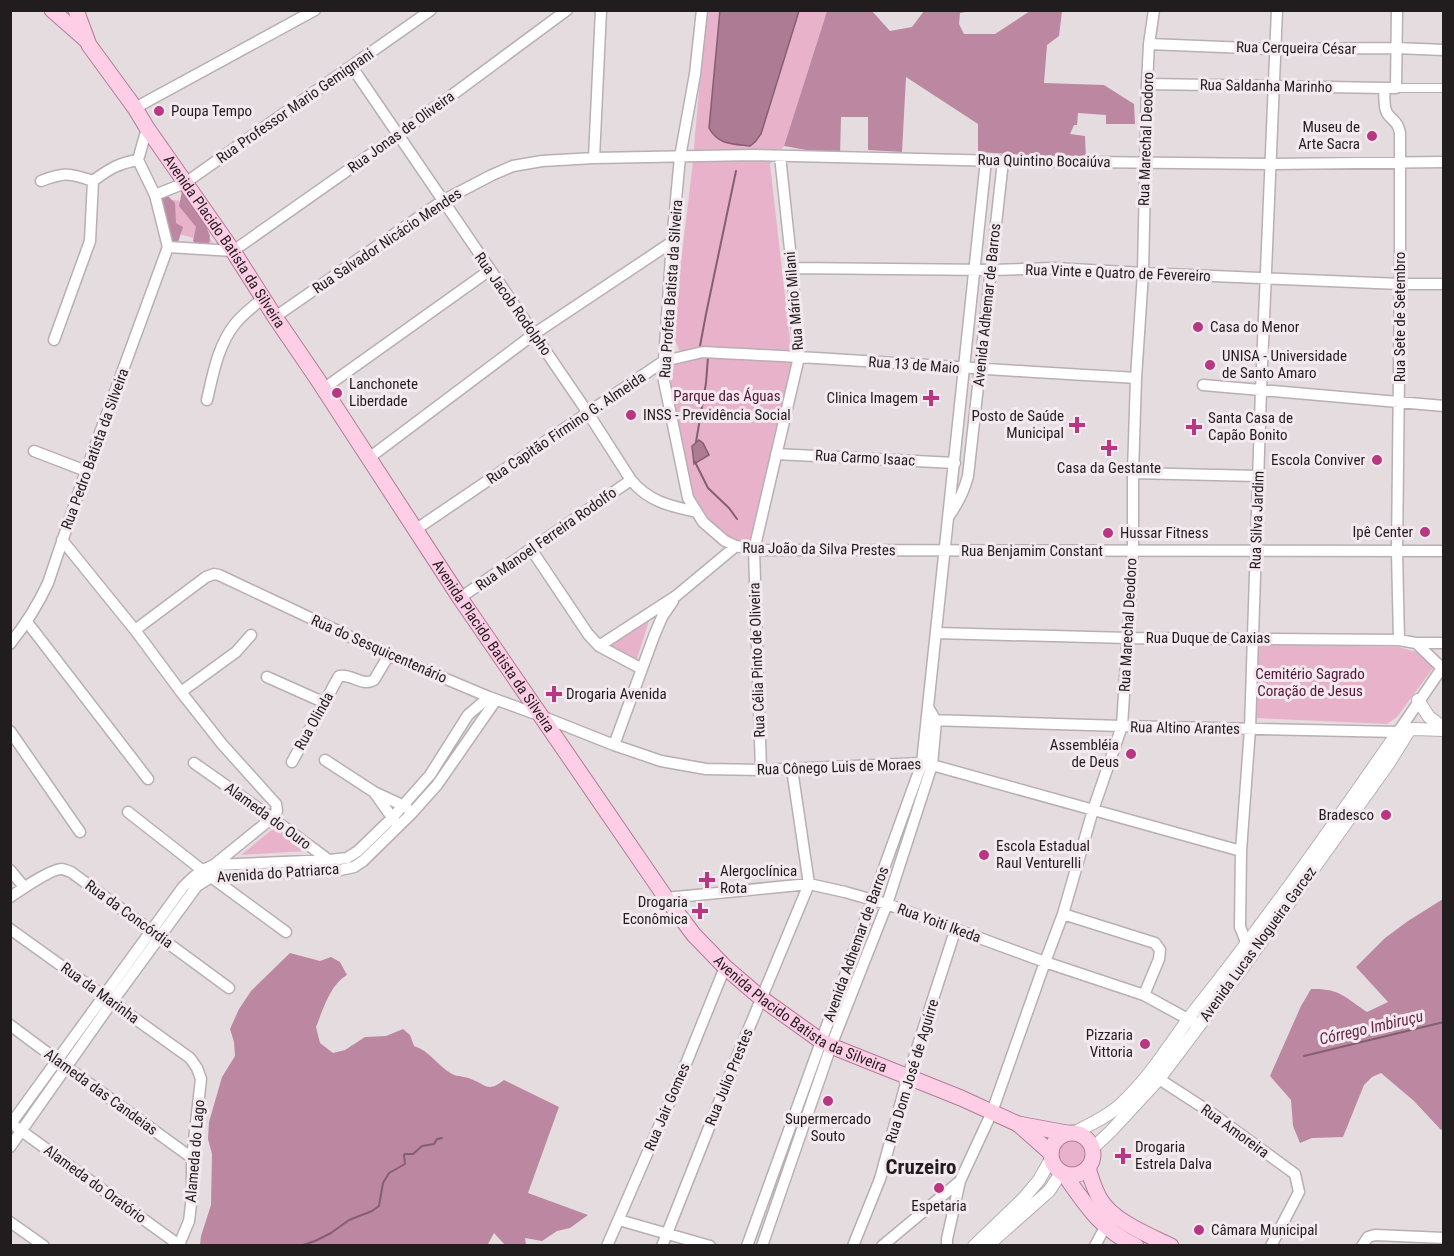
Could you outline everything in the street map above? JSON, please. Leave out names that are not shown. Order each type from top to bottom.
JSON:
[{"type":"main road","name":"Avenida Placido Batista da Silveira","points":[[52,10],[86,40],[135,108],[233,251],[460,598],[666,898],[694,935],[725,967],[761,998],[826,1044],[908,1076],[1018,1124],[1070,1133]]},
{"type":"main road","name":"Avenida Placido Batista da Silveira","points":[[75,10],[86,40]]},
{"type":"main road","name":"Avenida Placido Batista da Silveira","points":[[1018,1124],[1051,1156]]},
{"type":"main road","points":[[1070,1133],[1085,1138],[1092,1149],[1093,1156],[1088,1168],[1077,1175],[1070,1176],[1063,1173],[1055,1167],[1051,1156],[1052,1146],[1056,1140],[1070,1133]]},
{"type":"main road","points":[[1088,1168],[1095,1190],[1105,1206],[1128,1223],[1171,1245]]},
{"type":"main road","points":[[1063,1173],[1106,1227],[1124,1240],[1136,1245]]},
{"type":"street","points":[[135,108],[315,10]]},
{"type":"street","name":"Rua Professor Mario Gemignani","points":[[155,195],[185,183],[431,10]]},
{"type":"street","name":"Rua Jonas de Oliveira","points":[[233,251],[398,135],[567,10]]},
{"type":"street","points":[[594,158],[601,10]]},
{"type":"street","name":"Rua Profeta Batista da Silveira","points":[[702,10],[695,74],[680,157],[663,376],[688,498],[703,522],[724,541],[736,546]]},
{"type":"street","name":"Rua Marechal Deodoro","points":[[947,1245],[960,1181],[992,1112],[1063,914],[1093,810],[1122,726],[1133,552],[1133,473],[1143,273],[1147,84],[1154,10]]},
{"type":"street","name":"Rua Silva Jardim","points":[[1249,950],[1239,927],[1241,850],[1250,729],[1277,10]]},
{"type":"street","name":"Rua Sete de Setembro","points":[[1397,10],[1396,48],[1385,110],[1396,121],[1400,133],[1401,284],[1397,552],[1399,640]]},
{"type":"street","name":"Rua Cerqueira César","points":[[1149,44],[1275,49],[1443,50]]},
{"type":"street","name":"Rua Jacob Rodolpho","points":[[352,67],[588,413],[631,480],[639,490],[651,498],[667,505],[697,512]]},
{"type":"street","name":"Rua Saldanha Marinho","points":[[1147,84],[1390,88]]},
{"type":"street","points":[[1390,88],[1443,88]]},
{"type":"street","points":[[147,128],[138,160],[155,195],[168,247],[233,251]]},
{"type":"street","name":"Rua Quintino Bocaiúva","points":[[680,157],[754,155],[1271,164],[1443,162]]},
{"type":"street","name":"Rua Mário Milani","points":[[754,550],[799,357],[780,156]]},
{"type":"street","name":"Rua Salvador Nicácio Mendes","points":[[275,317],[442,201],[513,166],[542,161],[594,158],[680,157]]},
{"type":"street","points":[[93,181],[111,168],[124,162],[138,160]]},
{"type":"street","name":"Avenida Adhemar de Barros","points":[[747,1245],[779,1158],[887,904],[909,839],[927,764],[931,720],[928,706],[986,160]]},
{"type":"street","name":"Avenida Adhemar de Barros","points":[[948,516],[964,491],[968,476],[1003,161]]},
{"type":"street","points":[[41,181],[59,175],[72,174],[93,181]]},
{"type":"street","points":[[54,340],[90,241],[93,181]]},
{"type":"street","points":[[369,458],[534,334],[672,242]]},
{"type":"street","name":"Rua Pedro Batista da Silveira","points":[[10,644],[42,597],[168,247]]},
{"type":"street","name":"Rua Vinte e Quatro de Fevereiro","points":[[792,268],[975,270],[1054,268],[1443,284]]},
{"type":"street","points":[[323,388],[490,270]]},
{"type":"street","points":[[207,400],[219,355],[228,335],[240,318],[263,298]]},
{"type":"street","name":"Rua Capitão Firmino G. Almeida","points":[[415,530],[664,361],[703,352],[799,357]]},
{"type":"street","name":"Rua 13 de Maio","points":[[799,357],[1136,378]]},
{"type":"street","points":[[1203,385],[1443,406]]},
{"type":"street","points":[[34,452],[86,471]]},
{"type":"street","name":"Rua Carmo Isaac","points":[[776,454],[954,463]]},
{"type":"street","points":[[1133,473],[1258,476]]},
{"type":"street","name":"Rua Manoel Ferreira Rodolfo","points":[[460,598],[631,480]]},
{"type":"street","points":[[62,540],[135,630],[222,744],[276,804],[277,811],[272,818],[214,873]]},
{"type":"street","name":"Rua João da Silva Prestes","points":[[599,646],[676,596],[736,546],[754,550],[944,550]]},
{"type":"street","points":[[531,549],[588,634],[599,646],[642,669]]},
{"type":"street","name":"Rua Célia Pinto de Oliveira","points":[[754,550],[761,770]]},
{"type":"street","name":"Rua Benjamim Constant","points":[[944,550],[1443,551]]},
{"type":"street","name":"Rua do Sesquicentenário","points":[[135,630],[206,577],[219,574],[389,655],[493,699],[541,716]]},
{"type":"street","name":"Rua João da Silva Prestes","points":[[614,745],[662,617],[676,596]]},
{"type":"street","points":[[27,622],[148,779]]},
{"type":"street","name":"Rua Duque de Caxias","points":[[936,633],[1128,638],[1399,640],[1416,643],[1443,643]]},
{"type":"street","points":[[181,692],[236,652],[251,635]]},
{"type":"street","points":[[1398,732],[1442,666],[1416,643]]},
{"type":"street","name":"Rua Olinda","points":[[292,762],[339,676],[345,675],[366,683],[371,682],[389,655]]},
{"type":"street","points":[[267,677],[323,702]]},
{"type":"street","name":"Avenida do Patriarca","points":[[214,873],[340,870],[354,867],[363,861],[408,809],[437,785],[493,699]]},
{"type":"street","points":[[1418,700],[1429,717],[1443,729]]},
{"type":"street","name":"Rua Cônego Luis de Moraes","points":[[541,716],[614,745],[661,760],[706,769],[761,770],[927,764],[1241,850]]},
{"type":"street","name":"Rua Altino Arantes","points":[[931,720],[1398,732],[1410,729],[1443,729]]},
{"type":"street","name":"Avenida Lucas Nogueira Garcez","points":[[1092,1149],[1137,1096],[1149,1075],[1249,950],[1389,763],[1410,729]]},
{"type":"street","points":[[10,731],[80,832]]},
{"type":"street","name":"Avenida Lucas Nogueira Garcez","points":[[1249,950],[1262,921],[1342,813],[1398,732]]},
{"type":"street","points":[[325,760],[374,792],[408,809]]},
{"type":"street","name":"Alameda do Ouro","points":[[194,763],[330,860],[340,870]]},
{"type":"street","name":"Avenida Adhemar de Barros","points":[[762,1245],[791,1162],[872,898],[927,764]]},
{"type":"street","points":[[792,769],[809,884]]},
{"type":"street","points":[[374,792],[395,822]]},
{"type":"street","points":[[128,812],[202,869],[214,873],[286,932]]},
{"type":"street","name":"Avenida do Patriarca","points":[[11,1124],[57,1060],[108,999],[156,933],[197,886],[214,873],[347,858],[395,822]]},
{"type":"street","points":[[897,834],[909,839]]},
{"type":"street","name":"Rua da Concórdia","points":[[24,887],[55,870],[62,868],[71,872],[229,988]]},
{"type":"street","name":"Avenida do Patriarca","points":[[156,933],[183,887],[202,869]]},
{"type":"street","points":[[10,870],[24,887],[10,897]]},
{"type":"street","name":"Rua Yoiti Ikeda","points":[[666,898],[809,884],[872,898],[1045,962],[1144,995],[1193,1022]]},
{"type":"street","name":"Rua Julio Prestes","points":[[662,1245],[809,884]]},
{"type":"street","points":[[1063,914],[1155,943],[1160,950],[1159,959],[1144,995]]},
{"type":"street","name":"Rua Dom José de Aguirre","points":[[853,1245],[880,1179],[908,1076],[956,928]]},
{"type":"street","name":"Rua da Marinha","points":[[10,929],[190,1058]]},
{"type":"street","name":"Rua Jair Gomes","points":[[607,1245],[683,1071],[725,967]]},
{"type":"street","name":"Avenida do Patriarca","points":[[10,1147],[67,1068],[108,999]]},
{"type":"street","name":"Avenida Lucas Nogueira Garcez","points":[[1070,1133],[1096,1121],[1137,1096],[1159,1079],[1193,1022]]},
{"type":"street","name":"Alameda das Candeias","points":[[10,1025],[192,1158]]},
{"type":"street","name":"Alameda do Lago","points":[[179,1245],[189,1221],[192,1196],[192,1158],[201,1079],[190,1058]]},
{"type":"street","name":"Rua Amoreira","points":[[1159,1079],[1210,1112],[1295,1174],[1299,1192],[1272,1245]]},
{"type":"street","name":"Alameda do Oratório","points":[[11,1124],[179,1245]]},
{"type":"street","points":[[974,1245],[1023,1199],[1039,1180],[1051,1156]]},
{"type":"street","points":[[779,1158],[791,1162]]},
{"type":"street","points":[[987,1245],[1049,1191],[1063,1173]]},
{"type":"street","points":[[882,1245],[960,1181]]},
{"type":"street","points":[[619,1220],[710,1245]]},
{"type":"street","points":[[10,1222],[44,1245]]},
{"type":"street","points":[[1095,1245],[1106,1227]]},
{"type":"street","points":[[1362,1245],[1368,1238],[1375,1235],[1443,1238]]},
{"type":"green space","name":"Parque das Águas","points":[[706,11],[827,11],[784,146],[770,164],[793,367],[753,534],[751,539],[743,544],[734,542],[710,523],[688,498],[665,374],[682,357],[674,338],[675,312],[692,170]]},
{"type":"green space","points":[[163,199],[183,201],[213,243],[171,232]]},
{"type":"green space","points":[[649,621],[636,662],[605,647]]},
{"type":"green space","name":"Cemitério Sagrado Coração de Jesus","points":[[1254,644],[1399,647],[1422,654],[1433,664],[1433,668],[1397,717],[1387,724],[1255,718]]},
{"type":"green space","points":[[274,828],[306,851],[241,855]]},
{"type":"green space","points":[[1072,1141],[1082,1144],[1085,1154],[1082,1164],[1072,1167],[1062,1164],[1059,1154],[1062,1144]]},
{"type":"shaded area","points":[[720,10],[799,11],[761,134],[750,146],[721,141],[709,128]]},
{"type":"shaded area","points":[[827,11],[872,11],[890,31],[912,27],[924,11],[971,11],[960,13],[959,24],[964,34],[995,34],[1030,11],[1062,11],[1059,36],[1047,45],[1044,83],[1104,85],[1134,104],[1135,124],[1106,124],[1106,115],[1078,113],[1077,125],[1074,125],[1070,134],[1085,136],[1086,159],[978,152],[978,124],[906,77],[902,152],[868,150],[868,117],[841,117],[840,156],[784,146]]},
{"type":"shaded area","points":[[182,191],[193,200],[202,216],[210,236],[209,246],[198,246],[193,241],[196,227],[179,206]]},
{"type":"shaded area","points":[[161,195],[169,197],[175,203],[176,223],[183,227],[178,242],[169,240]]},
{"type":"shaded area","points":[[699,440],[709,455],[694,464],[692,446]]},
{"type":"shaded area","points":[[1443,899],[1443,1128],[1441,1130],[1414,1101],[1381,1073],[1372,1077],[1364,1085],[1343,1137],[1312,1138],[1300,1143],[1293,1126],[1291,1100],[1270,1076],[1301,1006],[1311,989],[1335,992],[1367,1012],[1388,1002],[1356,967],[1385,938]]},
{"type":"shaded area","points":[[290,953],[320,961],[331,957],[340,962],[347,975],[332,991],[316,1027],[320,1043],[333,1053],[345,1050],[365,1037],[386,1036],[403,1029],[410,1035],[414,1046],[425,1051],[452,1074],[469,1078],[487,1087],[504,1080],[559,1107],[528,1193],[588,1215],[570,1228],[557,1231],[542,1241],[525,1238],[526,1245],[505,1245],[494,1233],[487,1246],[200,1245],[211,1205],[212,1154],[208,1139],[209,1122],[222,1077],[235,1056],[230,1029],[251,991]]},
{"type":"waterway","points":[[700,346],[736,171]]},
{"type":"waterway","points":[[696,442],[708,357]]},
{"type":"waterway","points":[[695,462],[708,488],[737,519]]},
{"type":"waterway","name":"Córrego Imbiruçu","points":[[1304,1056],[1444,1022]]},
{"type":"waterway","points":[[300,1246],[331,1233],[349,1220],[379,1206],[383,1183],[389,1173],[405,1164],[404,1155],[413,1154],[422,1146],[434,1144],[437,1139],[442,1138]]},
{"type":"place","name":"Poupa Tempo","points":[[159,111]]},
{"type":"place","name":"Museu de Arte Sacra","points":[[1372,136]]},
{"type":"place","name":"Casa do Menor","points":[[1198,327]]},
{"type":"place","name":"UNISA - Universidade de Santo Amaro","points":[[1210,365]]},
{"type":"place","name":"Lanchonete Liberdade","points":[[337,393]]},
{"type":"place","name":"Clinica Imagem","points":[[931,398]]},
{"type":"place","name":"INSS - Previdência Social","points":[[631,415]]},
{"type":"place","name":"Posto de Saúde Municipal","points":[[1077,425]]},
{"type":"place","name":"Santa Casa de Capão Bonito","points":[[1194,427]]},
{"type":"place","name":"Casa da Gestante","points":[[1109,448]]},
{"type":"place","name":"Escola Conviver","points":[[1377,460]]},
{"type":"place","name":"Ipê Center","points":[[1425,532]]},
{"type":"place","name":"Hussar Fitness","points":[[1108,533]]},
{"type":"place","name":"Drogaria Avenida","points":[[554,694]]},
{"type":"place","name":"Assembléia de Deus","points":[[1131,754]]},
{"type":"place","name":"Bradesco","points":[[1386,815]]},
{"type":"place","name":"Escola Estadual Raul Venturelli","points":[[984,855]]},
{"type":"place","name":"Alergoclínica Rota","points":[[707,880]]},
{"type":"place","name":"Drogaria Econômica","points":[[700,911]]},
{"type":"place","name":"Pizzaria Vittoria","points":[[1145,1044]]},
{"type":"place","name":"Supermercado Souto","points":[[828,1101]]},
{"type":"place","name":"Drogaria Estrela Dalva","points":[[1123,1156]]},
{"type":"place","name":"Espetaria","points":[[939,1188]]},
{"type":"place","name":"Câmara Municipal","points":[[1199,1230]]},
{"type":"district","name":"Cruzeiro","points":[[921,1167]]}]
